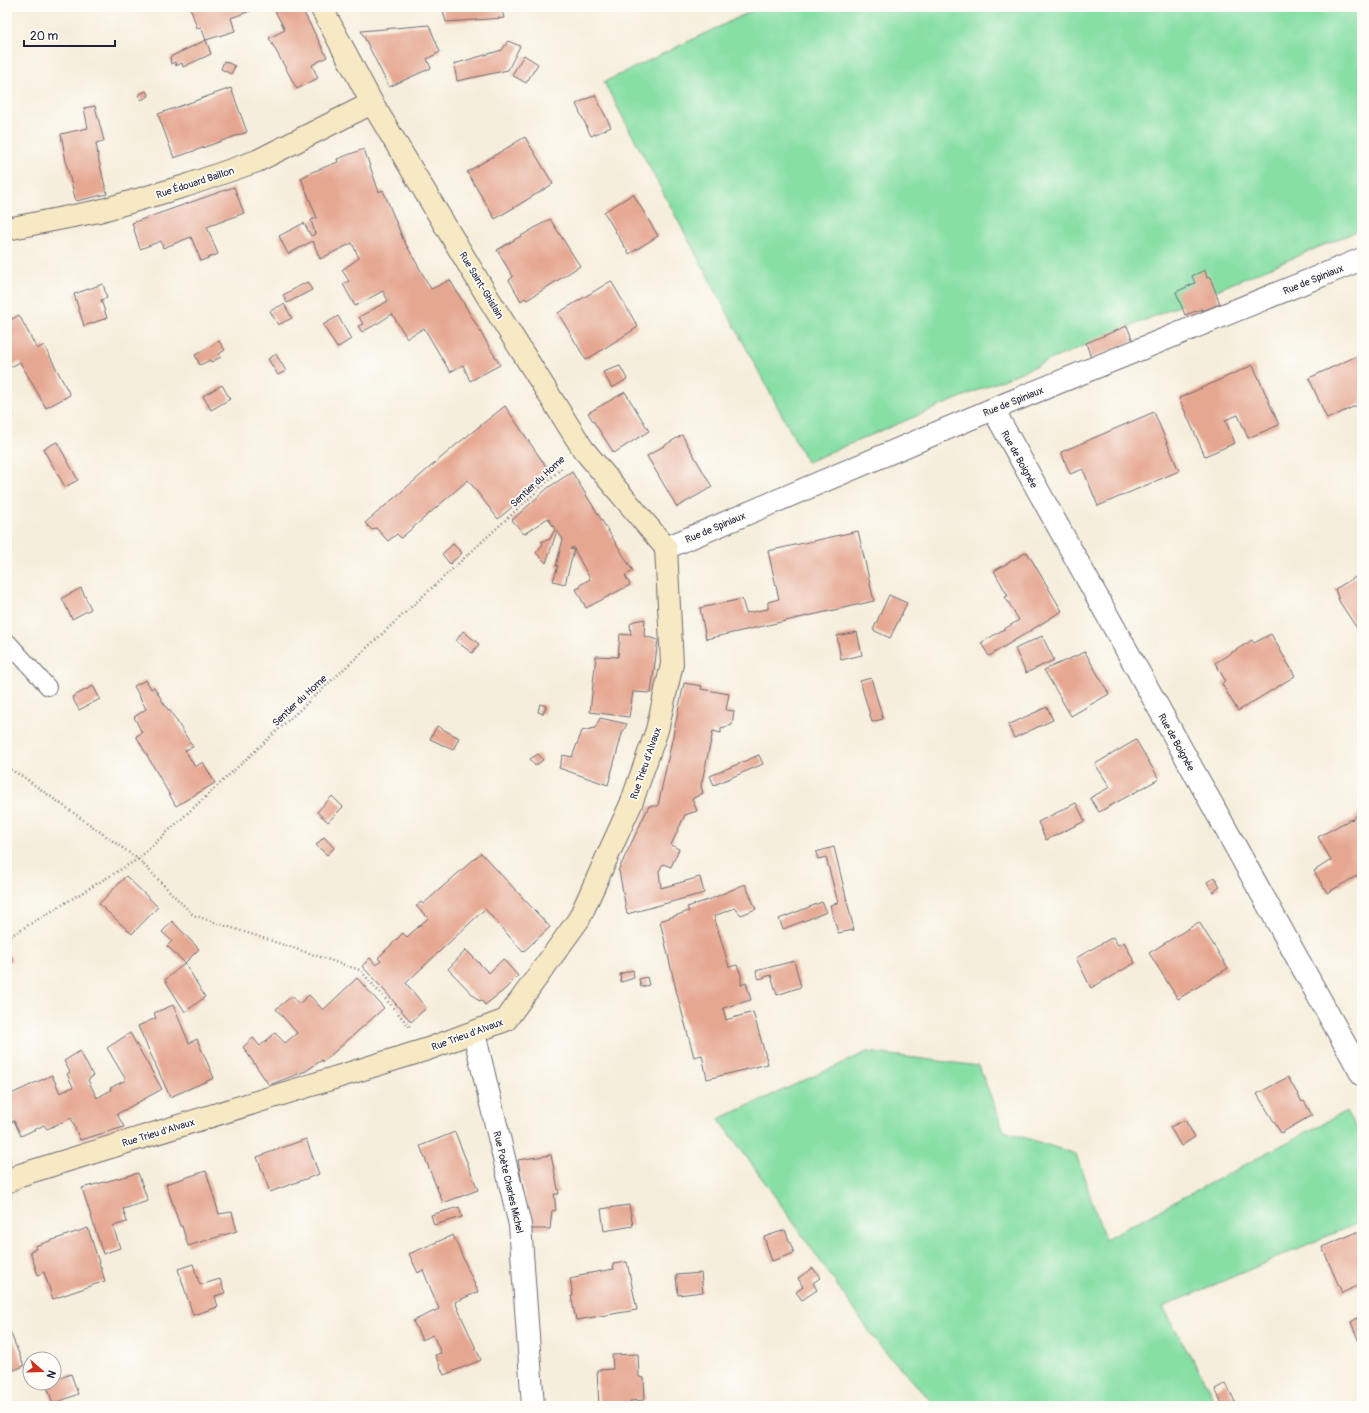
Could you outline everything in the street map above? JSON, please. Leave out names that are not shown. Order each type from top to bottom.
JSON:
[{"type":"main road","name":"Rue Saint-Ghislain","points":[[322,7],[372,103],[489,298],[583,449],[666,548]]},
{"type":"main road","name":"Rue Édouard Baillon","points":[[7,229],[99,211],[185,186],[257,162],[372,103]]},
{"type":"main road","name":"Rue Trieu d'Alvaux","points":[[7,1182],[20,1175],[428,1049],[506,1020],[579,919],[631,804],[657,730],[672,664],[666,548]]},
{"type":"street","name":"Rue de Spiniaux","points":[[666,548],[992,409],[1362,259]]},
{"type":"street","name":"Rue de Boignée","points":[[992,409],[1362,1075]]},
{"type":"street","name":"Rue Poète Charles Michel","points":[[474,1033],[520,1225],[533,1406]]},
{"type":"lane","points":[[7,641],[48,687]]},
{"type":"path","name":"Sentier du Home","points":[[7,938],[138,860],[583,449]]},
{"type":"path","points":[[7,768],[22,776],[138,860],[193,915],[360,970],[428,1049]]},
{"type":"green space","points":[[760,7],[1362,7],[1362,229],[807,462],[604,82]]},
{"type":"green space","points":[[867,1052],[979,1066],[1004,1131],[1076,1154],[1105,1239],[1346,1111],[1362,1138],[1362,1221],[1163,1307],[1207,1385],[1216,1406],[936,1406],[879,1345],[719,1119]]},
{"type":"building","points":[[190,7],[252,7],[253,10],[231,18],[235,31],[206,40],[201,27],[197,28]]},
{"type":"building","points":[[273,7],[301,7],[327,57],[312,65],[318,78],[297,89],[269,38],[285,30]]},
{"type":"building","points":[[442,7],[501,7],[504,18],[446,22]]},
{"type":"building","points":[[429,25],[440,52],[427,59],[431,68],[389,87],[361,31]]},
{"type":"building","points":[[206,40],[211,54],[183,67],[182,63],[176,66],[175,62],[171,64],[170,57]]},
{"type":"building","points":[[508,41],[520,46],[508,70],[457,81],[454,64],[502,50]]},
{"type":"building","points":[[524,55],[538,64],[526,83],[512,75]]},
{"type":"building","points":[[224,61],[235,66],[231,74],[221,69]]},
{"type":"building","points":[[231,88],[247,132],[174,158],[158,114]]},
{"type":"building","points":[[146,91],[149,96],[141,100],[138,95]]},
{"type":"building","points":[[595,95],[611,127],[591,136],[576,104]]},
{"type":"building","points":[[95,106],[104,141],[96,143],[107,194],[76,201],[67,167],[61,134],[88,128],[84,108]]},
{"type":"building","points":[[525,137],[553,184],[495,219],[467,172]]},
{"type":"building","points":[[364,149],[379,192],[383,190],[403,239],[431,289],[450,280],[500,365],[470,381],[463,365],[450,372],[424,328],[407,338],[392,314],[362,332],[358,326],[363,324],[359,317],[388,301],[383,291],[355,306],[343,284],[349,281],[342,270],[359,258],[352,243],[320,259],[313,241],[288,254],[279,236],[304,223],[311,236],[315,234],[311,220],[317,218],[301,178],[338,162],[337,159]]},
{"type":"building","points":[[234,187],[244,213],[207,227],[218,254],[201,261],[191,237],[163,248],[161,241],[140,249],[132,223]]},
{"type":"building","points":[[633,194],[658,236],[629,254],[604,212]]},
{"type":"building","points":[[550,219],[580,266],[527,300],[525,298],[521,301],[509,280],[513,277],[497,250]]},
{"type":"building","points":[[1205,270],[1207,278],[1210,277],[1220,304],[1203,311],[1202,309],[1185,315],[1176,292],[1195,283],[1192,276]]},
{"type":"building","points":[[611,281],[638,327],[586,360],[558,313]]},
{"type":"building","points":[[307,282],[312,290],[287,303],[283,295]]},
{"type":"building","points":[[103,284],[107,298],[101,300],[107,318],[84,326],[74,294]]},
{"type":"building","points":[[284,304],[292,318],[278,325],[270,311]]},
{"type":"building","points":[[19,315],[37,349],[44,345],[70,395],[46,408],[20,362],[7,369],[7,322]]},
{"type":"building","points":[[338,316],[351,339],[337,348],[323,325]]},
{"type":"building","points":[[1127,326],[1133,341],[1091,358],[1086,343]]},
{"type":"building","points":[[219,341],[225,350],[219,354],[221,357],[200,365],[195,355]]},
{"type":"building","points":[[276,354],[286,371],[278,375],[268,359]]},
{"type":"building","points":[[1359,355],[1362,360],[1362,403],[1327,419],[1309,378]]},
{"type":"building","points":[[1253,365],[1279,425],[1248,438],[1238,415],[1225,420],[1235,443],[1205,456],[1179,398]]},
{"type":"building","points":[[620,366],[627,379],[612,388],[603,372]]},
{"type":"building","points":[[222,385],[230,399],[211,410],[203,396]]},
{"type":"building","points":[[625,392],[649,431],[614,453],[588,413]]},
{"type":"building","points":[[7,404],[13,415],[7,418]]},
{"type":"building","points":[[505,406],[551,474],[498,519],[468,480],[401,538],[397,534],[388,541],[376,528],[372,530],[365,523],[456,445]]},
{"type":"building","points":[[1154,412],[1179,471],[1098,506],[1083,469],[1070,474],[1061,452]]},
{"type":"building","points":[[682,435],[712,487],[677,507],[647,456]]},
{"type":"building","points":[[57,442],[78,480],[65,487],[43,449]]},
{"type":"building","points":[[572,472],[633,571],[625,575],[630,585],[586,608],[576,589],[581,587],[580,585],[590,579],[573,547],[570,549],[574,550],[565,584],[553,581],[558,566],[556,566],[563,539],[557,531],[546,563],[536,553],[543,544],[541,542],[550,539],[555,529],[548,518],[524,534],[512,520],[549,487]]},
{"type":"building","points":[[858,531],[874,601],[706,639],[700,608],[742,599],[746,613],[768,609],[768,602],[779,599],[768,551]]},
{"type":"building","points":[[453,544],[462,553],[450,564],[442,554]]},
{"type":"building","points":[[1027,552],[1062,611],[989,656],[981,643],[1019,620],[1005,597],[1008,596],[994,571]]},
{"type":"building","points":[[1359,575],[1362,580],[1362,636],[1339,601],[1335,589]]},
{"type":"building","points":[[81,588],[91,609],[72,619],[62,598]]},
{"type":"building","points":[[889,595],[907,603],[890,638],[873,630]]},
{"type":"building","points":[[645,619],[644,636],[658,640],[651,693],[633,692],[629,717],[590,712],[596,656],[618,657],[620,634],[631,635],[630,624],[634,621]]},
{"type":"building","points":[[463,631],[479,644],[472,653],[456,641]]},
{"type":"building","points":[[857,632],[862,655],[841,660],[837,636]]},
{"type":"building","points":[[1271,634],[1295,676],[1238,711],[1222,684],[1225,680],[1215,663],[1252,640],[1254,643]]},
{"type":"building","points":[[1042,636],[1054,660],[1026,673],[1015,649]]},
{"type":"building","points":[[1085,652],[1109,694],[1071,716],[1044,670]]},
{"type":"building","points":[[871,678],[883,719],[872,722],[860,681]]},
{"type":"building","points":[[146,680],[151,689],[154,687],[193,747],[185,750],[195,767],[203,762],[215,783],[176,806],[136,736],[142,733],[134,717],[146,709],[134,686]]},
{"type":"building","points":[[684,683],[702,686],[701,689],[729,694],[726,710],[734,711],[732,725],[721,728],[721,733],[713,731],[701,786],[703,793],[692,799],[697,811],[685,815],[671,845],[679,849],[671,867],[663,864],[659,871],[661,888],[700,877],[704,893],[627,914],[618,871],[649,806],[658,806]]},
{"type":"building","points":[[93,686],[100,699],[79,710],[72,697]]},
{"type":"building","points":[[540,704],[546,706],[543,714],[538,712]]},
{"type":"building","points":[[1047,707],[1053,720],[1014,738],[1008,725]]},
{"type":"building","points":[[600,718],[627,724],[622,734],[608,785],[559,768],[563,755],[572,757],[582,731],[595,728]]},
{"type":"building","points":[[437,726],[459,738],[453,750],[430,739]]},
{"type":"building","points":[[1136,740],[1159,779],[1099,812],[1090,798],[1110,787],[1095,764]]},
{"type":"building","points":[[538,754],[543,760],[535,766],[530,759]]},
{"type":"building","points":[[759,755],[763,764],[714,785],[710,776]]},
{"type":"building","points":[[332,796],[343,807],[328,822],[317,812]]},
{"type":"building","points":[[1076,803],[1085,821],[1046,840],[1038,822]]},
{"type":"building","points":[[1362,809],[1362,873],[1327,893],[1314,871],[1331,860],[1318,837],[1351,819],[1352,820]]},
{"type":"building","points":[[324,837],[334,848],[327,855],[316,845]]},
{"type":"building","points":[[834,847],[854,930],[838,933],[830,905],[838,903],[826,857],[818,859],[816,852]]},
{"type":"building","points":[[481,853],[550,927],[523,952],[485,909],[406,983],[426,1008],[411,1022],[362,966],[370,958],[376,965],[381,961],[378,958],[403,933],[407,937],[428,918],[416,906],[421,902],[423,904]]},
{"type":"building","points":[[126,876],[158,907],[132,934],[99,904]]},
{"type":"building","points":[[1215,877],[1220,887],[1213,892],[1207,882]]},
{"type":"building","points":[[745,884],[756,909],[741,915],[735,908],[714,916],[729,967],[737,965],[741,975],[741,985],[746,983],[751,1000],[723,1008],[726,1020],[753,1012],[768,1064],[707,1079],[702,1055],[694,1057],[677,994],[660,921],[689,911],[687,907],[711,899]]},
{"type":"building","points":[[822,902],[827,912],[783,929],[779,919]]},
{"type":"building","points":[[172,921],[199,949],[185,963],[167,946],[172,941],[162,932]]},
{"type":"building","points":[[1199,922],[1228,968],[1178,999],[1149,953]]},
{"type":"building","points":[[1113,937],[1118,945],[1124,942],[1135,963],[1091,988],[1076,958]]},
{"type":"building","points":[[466,950],[489,973],[503,959],[518,976],[504,990],[485,1005],[481,1000],[479,1001],[448,969]]},
{"type":"building","points":[[7,951],[12,960],[7,963]]},
{"type":"building","points":[[794,961],[801,987],[777,995],[771,975],[759,979],[756,971]]},
{"type":"building","points":[[185,963],[205,997],[185,1012],[165,980]]},
{"type":"building","points":[[633,970],[634,978],[621,982],[620,974]]},
{"type":"building","points":[[647,977],[649,985],[641,987],[639,979]]},
{"type":"building","points":[[357,978],[384,1008],[323,1062],[322,1060],[306,1071],[269,1085],[243,1047],[253,1038],[260,1046],[275,1033],[285,1043],[297,1033],[276,1009],[292,996],[299,1004],[309,995],[323,1010]]},
{"type":"building","points":[[173,1005],[189,1043],[197,1039],[214,1078],[170,1097],[138,1026],[156,1018],[154,1013]]},
{"type":"building","points":[[130,1033],[162,1089],[117,1114],[124,1127],[80,1140],[71,1118],[47,1129],[44,1125],[21,1136],[14,1121],[7,1124],[7,1096],[52,1075],[60,1093],[73,1087],[67,1074],[70,1072],[64,1061],[80,1051],[93,1076],[88,1080],[97,1098],[111,1090],[110,1088],[126,1080],[107,1048]]},
{"type":"building","points":[[1288,1077],[1302,1102],[1304,1101],[1312,1115],[1281,1133],[1257,1094]]},
{"type":"building","points":[[1185,1120],[1195,1137],[1181,1146],[1170,1127]]},
{"type":"building","points":[[455,1132],[478,1190],[443,1203],[420,1146]]},
{"type":"building","points":[[306,1139],[319,1174],[270,1192],[257,1157]]},
{"type":"building","points":[[7,1155],[11,1163],[7,1165]]},
{"type":"building","points":[[551,1155],[559,1194],[554,1194],[556,1210],[552,1211],[550,1229],[530,1229],[518,1160]]},
{"type":"building","points":[[206,1171],[219,1214],[232,1212],[237,1231],[188,1246],[166,1184]]},
{"type":"building","points":[[138,1173],[148,1201],[123,1209],[127,1222],[113,1226],[120,1248],[103,1254],[82,1188]]},
{"type":"building","points":[[629,1205],[633,1226],[604,1231],[601,1209]]},
{"type":"building","points":[[459,1207],[462,1217],[434,1225],[431,1215]]},
{"type":"building","points":[[88,1228],[105,1281],[53,1299],[44,1272],[38,1275],[30,1251],[36,1249],[35,1246]]},
{"type":"building","points":[[785,1230],[794,1253],[772,1261],[764,1237]]},
{"type":"building","points":[[1362,1230],[1362,1284],[1342,1293],[1322,1247]]},
{"type":"building","points":[[453,1235],[478,1292],[455,1302],[481,1360],[444,1375],[435,1355],[441,1353],[433,1335],[422,1340],[413,1321],[439,1309],[423,1270],[418,1273],[409,1254]]},
{"type":"building","points":[[627,1262],[637,1310],[576,1320],[571,1296],[573,1296],[570,1279],[579,1277],[579,1275],[614,1269],[613,1264]]},
{"type":"building","points":[[193,1264],[200,1285],[220,1279],[225,1293],[215,1296],[218,1307],[193,1315],[178,1269]]},
{"type":"building","points":[[813,1268],[820,1278],[813,1283],[817,1290],[802,1300],[796,1292],[803,1287],[798,1278]]},
{"type":"building","points":[[701,1273],[703,1292],[678,1295],[676,1275]]},
{"type":"building","points":[[1362,1315],[1362,1341],[1359,1342],[1351,1322]]},
{"type":"building","points":[[7,1324],[22,1361],[22,1367],[7,1373]]},
{"type":"building","points":[[638,1354],[639,1377],[644,1378],[645,1400],[630,1401],[631,1406],[599,1406],[597,1370],[613,1369],[612,1355]]},
{"type":"building","points":[[71,1374],[78,1394],[53,1404],[49,1391],[62,1391],[62,1377]]},
{"type":"building","points":[[1226,1383],[1235,1402],[1227,1406],[1223,1406],[1215,1389]]}]
